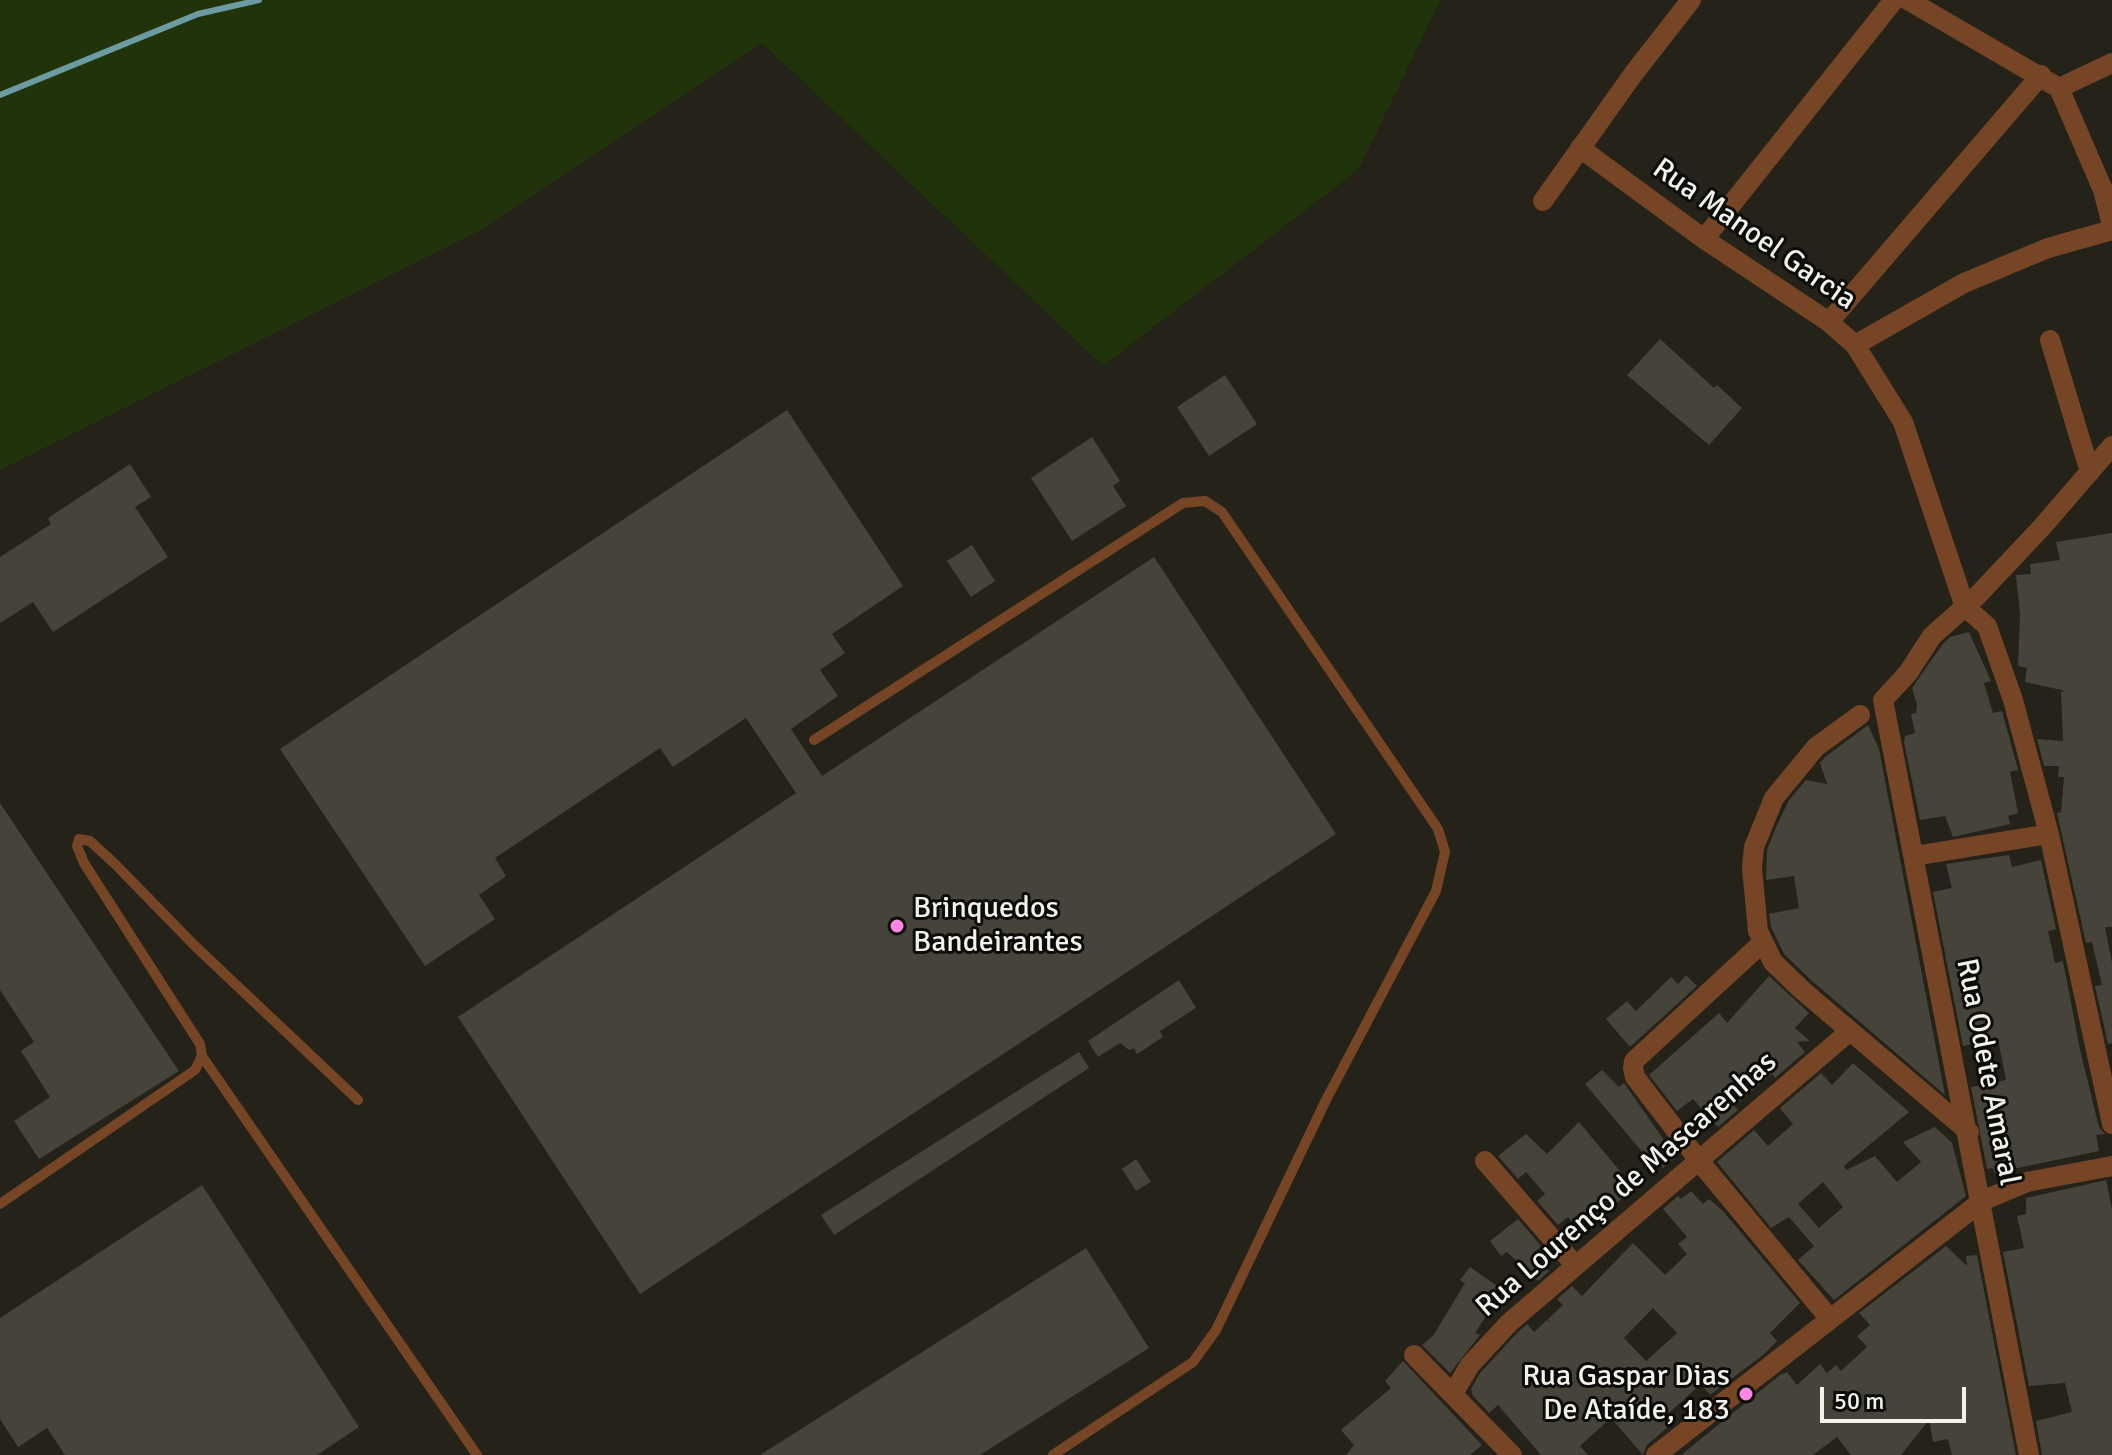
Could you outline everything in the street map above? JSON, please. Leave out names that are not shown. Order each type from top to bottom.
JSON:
[{"type":"street","points":[[1543,201],[1691,0]]},
{"type":"street","points":[[1704,239],[1894,0]]},
{"type":"street","points":[[1855,345],[1964,283],[2048,248],[2112,227],[2103,190],[2059,88],[1908,0]]},
{"type":"street","points":[[2059,88],[2112,63]]},
{"type":"street","points":[[1829,322],[2041,75]]},
{"type":"street","name":"Rua Manoel Garcia","points":[[1580,148],[1704,239],[1829,322],[1855,345],[1903,422],[1965,607]]},
{"type":"street","points":[[2050,340],[2090,472]]},
{"type":"street","points":[[2112,448],[1965,607],[1979,617],[1994,640],[2049,834],[2112,1124]]},
{"type":"street","name":"Rua Odete Amaral","points":[[1965,607],[1932,636],[1908,673],[1883,700],[1969,1132],[2029,1455]]},
{"type":"street","points":[[1860,715],[1802,761],[1779,789],[1763,822],[1752,868],[1753,899],[1762,943],[1773,962],[1969,1132]]},
{"type":"street","points":[[1914,856],[2049,834]]},
{"type":"street","points":[[1762,943],[1634,1061],[1635,1077],[1700,1162],[1830,1319]]},
{"type":"street","name":"Rua Lourenço de Mascarenhas","points":[[1454,1392],[1470,1365],[1574,1264],[1700,1162],[1850,1031]]},
{"type":"street","points":[[1485,1161],[1574,1264]]},
{"type":"street","points":[[1656,1455],[1982,1201],[2027,1182],[2112,1166]]},
{"type":"street","points":[[1414,1355],[1454,1392],[1512,1455]]},
{"type":"lane","points":[[814,740],[1183,503],[1205,501],[1222,512],[1438,829],[1445,852],[1436,891],[1326,1100],[1216,1330],[1193,1362],[1053,1455]]},
{"type":"lane","points":[[358,1100],[195,946],[115,864],[90,841],[79,839],[77,846],[84,863],[200,1044],[202,1056],[477,1455]]},
{"type":"lane","points":[[0,1204],[195,1070],[202,1056]]},
{"type":"green space","points":[[0,0],[1441,0],[1358,170],[1103,366],[762,43],[476,233],[0,470]]},
{"type":"building","points":[[1660,339],[1714,388],[1717,385],[1742,408],[1709,445],[1627,375]]},
{"type":"building","points":[[1225,375],[1257,424],[1209,456],[1177,407]]},
{"type":"building","name":"Brinquedos Bandeirantes","points":[[787,410],[903,586],[832,634],[845,653],[820,670],[838,696],[791,729],[822,776],[1154,557],[1336,834],[640,1294],[458,1017],[796,793],[746,718],[673,767],[660,748],[495,858],[506,876],[479,895],[495,919],[425,966],[280,749]]},
{"type":"building","points":[[1092,437],[1120,481],[1113,486],[1126,506],[1072,541],[1031,478]]},
{"type":"building","points":[[130,464],[151,497],[135,507],[168,557],[53,632],[33,602],[0,623],[0,557],[51,524],[48,518]]},
{"type":"building","points":[[2112,533],[2112,927],[2105,927],[2112,963],[2112,1043],[2108,1044],[2095,986],[2102,985],[2092,942],[2086,943],[2057,813],[2061,812],[2064,777],[2058,777],[2059,766],[2044,766],[2037,739],[2063,741],[2061,692],[2066,691],[2025,682],[2027,668],[2018,666],[2020,615],[2016,575],[2031,574],[2030,564],[2060,560],[2056,542]]},
{"type":"building","points":[[972,545],[995,581],[971,597],[947,561]]},
{"type":"building","points":[[1969,632],[1991,681],[1984,683],[1993,713],[2002,711],[2017,766],[2018,770],[2010,772],[2018,813],[2008,816],[2010,824],[1953,837],[1945,816],[1920,820],[1904,742],[1905,736],[1915,733],[1911,714],[1916,713],[1917,705],[1912,688],[1950,637]]},
{"type":"building","points":[[1868,725],[1879,749],[1945,1095],[1784,954],[1771,927],[1769,914],[1799,908],[1794,876],[1766,880],[1767,850],[1789,800],[1806,780],[1827,784],[1820,763]]},
{"type":"building","points":[[0,803],[179,1071],[39,1159],[14,1121],[50,1097],[21,1051],[34,1042],[0,990]]},
{"type":"building","points":[[2009,855],[2012,867],[2041,860],[2056,929],[2048,931],[2055,963],[2063,961],[2080,1050],[2099,1127],[2105,1134],[2096,1135],[2099,1151],[1994,1173],[1993,1168],[1987,1169],[1971,1087],[2006,1080],[1998,1039],[1963,1046],[1933,892],[1952,888],[1946,864]]},
{"type":"building","points":[[1686,975],[1697,986],[1630,1047],[1606,1019],[1627,1001],[1636,1011],[1671,977],[1678,984]]},
{"type":"building","points":[[1769,976],[1809,1013],[1795,1028],[1810,1041],[1797,1042],[1805,1052],[1775,1078],[1772,1074],[1734,1106],[1738,1110],[1718,1127],[1693,1099],[1677,1111],[1649,1075],[1719,1013],[1727,1023]]},
{"type":"building","points":[[1179,980],[1196,1008],[1160,1031],[1163,1037],[1137,1054],[1134,1048],[1129,1050],[1120,1043],[1098,1057],[1088,1041]]},
{"type":"building","points":[[1079,1052],[1089,1068],[834,1235],[821,1215]]},
{"type":"building","points":[[1853,1063],[1909,1112],[1844,1166],[1846,1170],[1875,1156],[1897,1182],[1921,1162],[1903,1142],[1935,1127],[1952,1143],[1966,1196],[1834,1300],[1798,1260],[1814,1246],[1789,1217],[1771,1228],[1717,1162],[1754,1130],[1768,1146],[1793,1124],[1780,1108],[1821,1073],[1832,1085]],"holes":[[[1823,1182],[1843,1207],[1819,1228],[1798,1204]]]},
{"type":"building","points":[[1602,1070],[1619,1087],[1624,1083],[1676,1157],[1663,1168],[1659,1162],[1654,1166],[1585,1084]]},
{"type":"building","points":[[1579,1122],[1635,1189],[1589,1224],[1580,1213],[1571,1221],[1568,1217],[1558,1225],[1537,1201],[1545,1194],[1526,1172],[1518,1179],[1498,1156],[1526,1134],[1547,1154]]},
{"type":"building","points":[[1136,1159],[1151,1182],[1136,1191],[1122,1169]]},
{"type":"building","points":[[2106,1180],[2112,1209],[2112,1455],[2042,1455],[2036,1421],[2072,1412],[2065,1383],[2029,1386],[2003,1252],[2024,1248],[2017,1216],[2026,1214],[2026,1198]]},
{"type":"building","points":[[202,1185],[359,1427],[317,1455],[65,1455],[47,1428],[18,1447],[0,1419],[0,1318]]},
{"type":"building","points":[[1691,1191],[1703,1204],[1709,1199],[1723,1211],[1800,1303],[1770,1333],[1777,1341],[1763,1355],[1710,1395],[1701,1384],[1663,1418],[1670,1425],[1647,1445],[1643,1455],[1611,1418],[1580,1446],[1588,1455],[1541,1455],[1498,1405],[1489,1413],[1473,1396],[1471,1389],[1480,1373],[1518,1332],[1527,1324],[1534,1332],[1547,1320],[1551,1323],[1548,1319],[1563,1305],[1557,1299],[1572,1286],[1582,1296],[1633,1243],[1665,1275],[1687,1254],[1678,1244],[1687,1237],[1663,1209],[1678,1196],[1681,1199]],"holes":[[[1653,1308],[1677,1333],[1646,1361],[1624,1338]]]},
{"type":"building","points":[[1518,1219],[1541,1246],[1533,1254],[1549,1271],[1538,1281],[1507,1252],[1501,1256],[1490,1241]]},
{"type":"building","points":[[1946,1246],[1967,1266],[1966,1256],[1977,1255],[2016,1455],[1952,1455],[1948,1439],[1933,1442],[1929,1420],[1901,1455],[1851,1455],[1837,1437],[1813,1455],[1681,1455],[1780,1375],[1787,1372],[1797,1385],[1820,1364],[1827,1373],[1836,1365],[1841,1371],[1867,1347],[1857,1336],[1870,1325],[1859,1313]]},
{"type":"building","points":[[1086,1248],[1149,1348],[980,1455],[760,1455]]},
{"type":"building","points":[[1470,1267],[1507,1293],[1507,1299],[1501,1309],[1494,1304],[1475,1333],[1480,1335],[1450,1373],[1422,1345],[1433,1336],[1465,1283],[1460,1280]]},
{"type":"building","points":[[1403,1361],[1482,1445],[1470,1455],[1346,1455],[1354,1445],[1341,1430],[1391,1388],[1385,1381]]},
{"type":"waterway","points":[[0,95],[198,14],[259,0]]},
{"type":"place","name":"Brinquedos Bandeirantes","points":[[897,926]]},
{"type":"place","name":"Rua Gaspar Dias De Ataíde, 183","points":[[1746,1394]]}]
